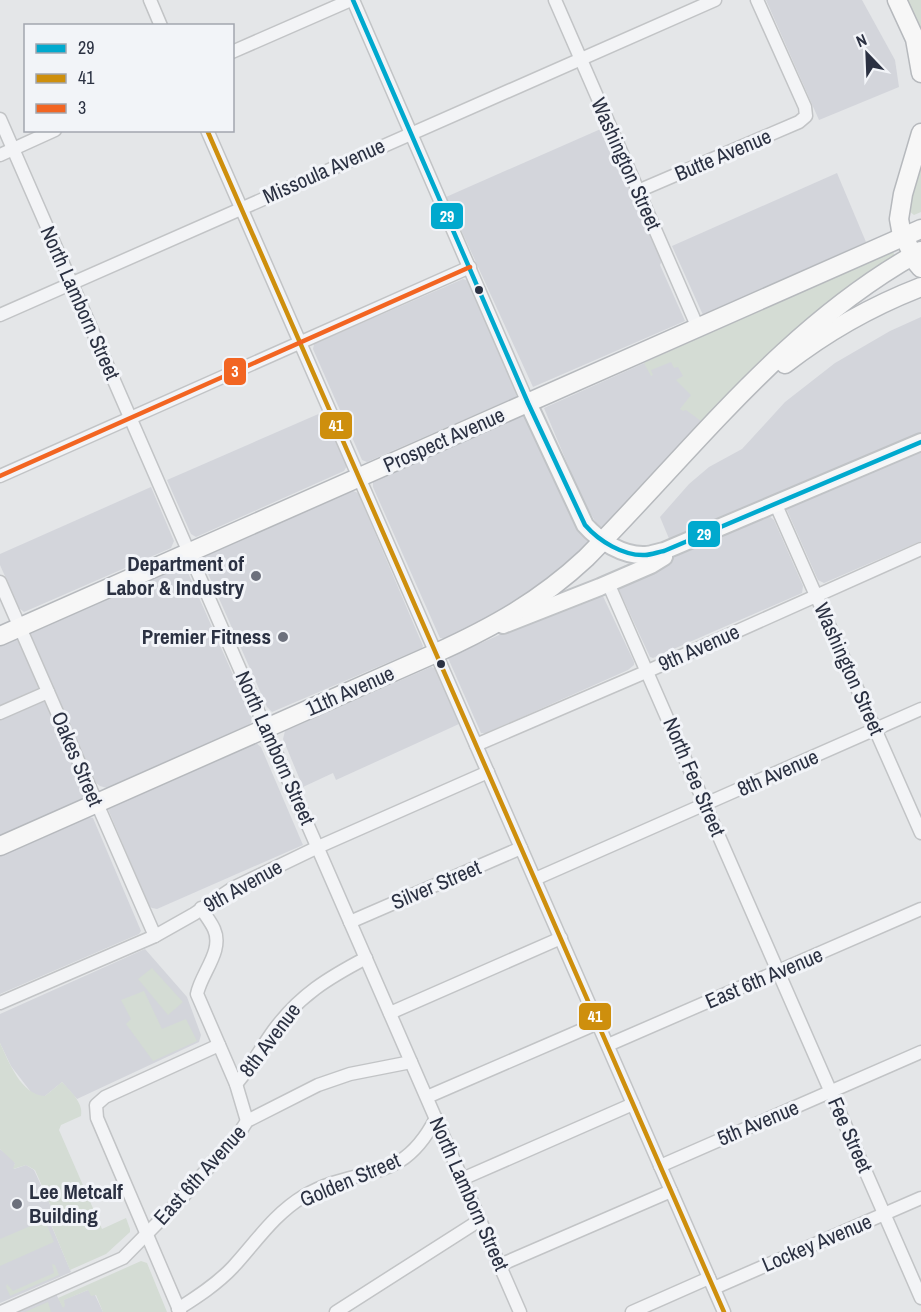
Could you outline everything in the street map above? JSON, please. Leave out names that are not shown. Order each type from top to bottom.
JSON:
[{"type":"highway","points":[[897,0],[915,39],[921,73]]},
{"type":"highway","points":[[474,635],[507,618],[562,579],[603,540],[777,358],[818,320],[863,287],[918,258],[913,232],[899,222],[901,202],[921,133]]},
{"type":"highway","name":"Prospect Avenue","points":[[0,636],[913,232]]},
{"type":"highway","points":[[719,418],[822,337],[871,309],[921,287]]},
{"type":"highway","name":"11th Avenue","points":[[0,846],[474,635]]},
{"type":"main road","points":[[528,403],[585,525],[603,540]]},
{"type":"main road","name":"11th Avenue","points":[[603,540],[626,552],[645,555],[664,551],[921,442]]},
{"type":"main road","name":"11th Avenue","points":[[474,635],[549,608],[651,565],[699,536]]},
{"type":"street","points":[[150,0],[161,24]]},
{"type":"street","points":[[234,51],[352,0],[528,403]]},
{"type":"street","name":"Washington Street","points":[[555,0],[698,328]]},
{"type":"street","name":"Missoula Avenue","points":[[0,315],[715,0]]},
{"type":"street","name":"Butte Avenue","points":[[638,191],[799,122],[806,116],[805,107],[757,0]]},
{"type":"street","name":"North Lamborn Street","points":[[0,119],[520,1312]]},
{"type":"street","points":[[0,155],[51,132]]},
{"type":"street","points":[[208,132],[724,1312]]},
{"type":"street","points":[[0,476],[470,267]]},
{"type":"street","name":"Washington Street","points":[[776,505],[921,833]]},
{"type":"street","name":"9th Avenue","points":[[476,745],[921,549]]},
{"type":"street","name":"Oakes Street","points":[[0,582],[154,936]]},
{"type":"street","name":"North Fee Street","points":[[608,583],[779,972]]},
{"type":"street","points":[[0,713],[48,692]]},
{"type":"street","name":"8th Avenue","points":[[535,879],[921,709]]},
{"type":"street","name":"9th Avenue","points":[[0,1003],[154,936],[233,888],[318,847],[488,772]]},
{"type":"street","name":"Silver Street","points":[[350,921],[521,848]]},
{"type":"street","points":[[201,908],[214,930],[216,943],[214,953],[198,986],[197,994],[236,1084],[248,1121]]},
{"type":"street","name":"East 6th Avenue","points":[[608,1045],[921,909]]},
{"type":"street","points":[[390,1013],[561,938]]},
{"type":"street","name":"8th Avenue","points":[[236,1084],[248,1071],[274,1029],[300,1000],[330,977],[366,958]]},
{"type":"street","name":"Fee Street","points":[[779,972],[921,1298]]},
{"type":"street","points":[[427,1097],[598,1023]]},
{"type":"street","name":"8th Avenue","points":[[146,1234],[97,1118],[96,1105],[105,1096],[219,1045]]},
{"type":"street","name":"5th Avenue","points":[[660,1166],[921,1052]]},
{"type":"street","name":"East 6th Avenue","points":[[1,1312],[123,1257],[180,1200],[248,1121],[318,1086],[350,1074],[411,1062]]},
{"type":"street","points":[[462,1179],[633,1104]]},
{"type":"street","name":"Golden Street","points":[[179,1310],[231,1269],[267,1227],[290,1206],[304,1196],[334,1182],[392,1167],[405,1159],[426,1136],[436,1118]]},
{"type":"street","points":[[500,1265],[671,1191]]},
{"type":"street","name":"Lockey Avenue","points":[[632,1312],[712,1283],[921,1198]]},
{"type":"street","points":[[336,1312],[480,1220]]},
{"type":"street","points":[[146,1234],[179,1310]]},
{"type":"shaded area","points":[[766,0],[862,0],[895,60],[899,87],[819,120]]},
{"type":"shaded area","points":[[904,0],[921,0],[921,39]]},
{"type":"shaded area","points":[[603,128],[662,261],[660,265],[685,321],[533,387],[446,197]]},
{"type":"shaded area","points":[[921,154],[921,212],[914,215],[909,211],[911,192]]},
{"type":"shaded area","points":[[837,173],[866,242],[703,315],[672,246]]},
{"type":"shaded area","points":[[892,250],[896,258],[705,424],[686,410],[680,409],[691,395],[676,380],[683,376],[678,367],[674,368],[671,362],[651,370],[653,375],[651,376],[644,363]]},
{"type":"shaded area","points":[[463,279],[469,281],[518,392],[516,397],[367,462],[362,460],[313,349],[314,344]]},
{"type":"shaded area","points":[[921,317],[921,432],[670,541],[660,517],[689,484],[709,467],[742,449],[785,402],[835,363],[890,331]]},
{"type":"shaded area","points":[[671,351],[713,416],[610,523],[602,527],[598,526],[583,501],[544,408]]},
{"type":"shaded area","points":[[323,412],[347,466],[344,471],[196,537],[191,534],[167,480]]},
{"type":"shaded area","points":[[526,415],[588,542],[541,586],[505,609],[447,639],[440,638],[373,487],[373,481]]},
{"type":"shaded area","points":[[921,447],[921,541],[824,583],[818,580],[786,508]]},
{"type":"shaded area","points":[[151,487],[174,541],[171,548],[24,612],[19,608],[0,565],[0,554]]},
{"type":"shaded area","points":[[351,490],[358,493],[423,646],[272,712],[267,707],[202,560],[203,556]]},
{"type":"shaded area","points":[[766,516],[774,520],[803,586],[802,593],[653,658],[650,657],[618,588],[690,549]]},
{"type":"shaded area","points":[[180,566],[186,568],[252,718],[251,723],[107,788],[100,786],[96,783],[29,634]]},
{"type":"shaded area","points":[[601,592],[634,665],[628,670],[486,733],[481,733],[448,658]]},
{"type":"shaded area","points":[[17,637],[88,798],[0,837],[0,644]]},
{"type":"shaded area","points":[[431,667],[435,668],[459,724],[336,780],[333,773],[303,787],[283,739],[285,731]]},
{"type":"shaded area","points":[[256,743],[261,747],[303,845],[157,909],[152,908],[149,906],[108,809]]},
{"type":"shaded area","points":[[89,817],[93,818],[141,931],[139,934],[0,994],[0,855]]},
{"type":"shaded area","points":[[145,949],[187,997],[201,1035],[199,1042],[77,1099],[62,1082],[45,1096],[38,1096],[31,1092],[11,1066],[0,1043],[0,1014]]},
{"type":"shaded area","points":[[152,968],[183,1002],[168,1015],[138,979]]},
{"type":"shaded area","points":[[144,991],[162,1029],[186,1019],[197,1041],[153,1061],[126,1024],[131,1019],[121,1000]]},
{"type":"shaded area","points":[[0,1043],[12,1068],[29,1090],[45,1096],[62,1082],[76,1098],[81,1116],[61,1125],[59,1130],[102,1229],[126,1218],[130,1229],[130,1232],[106,1254],[70,1270],[46,1212],[52,1209],[35,1170],[26,1165],[13,1169],[15,1163],[0,1149]]},
{"type":"shaded area","points":[[0,1149],[13,1160],[14,1169],[26,1165],[34,1170],[52,1209],[46,1213],[71,1272],[0,1303]]},
{"type":"shaded area","points":[[40,1222],[41,1225],[46,1223],[54,1242],[0,1266],[0,1239]]},
{"type":"shaded area","points":[[141,1261],[147,1263],[167,1312],[103,1312],[96,1295],[91,1296],[88,1290],[64,1300],[63,1308],[58,1298]]},
{"type":"shaded area","points":[[52,1264],[55,1265],[59,1275],[10,1296],[7,1284],[13,1291],[54,1273]]},
{"type":"shaded area","points":[[88,1290],[95,1295],[103,1312],[17,1312],[56,1294],[63,1307],[63,1300]]},
{"type":"shaded area","points":[[48,1302],[51,1312],[25,1312]]},
{"type":"transit line","name":"29","points":[[353,0],[528,403],[585,525],[597,537],[620,550],[637,555],[650,555],[664,551],[921,442]]},
{"type":"transit line","name":"41","points":[[208,132],[724,1312]]},
{"type":"transit line","name":"3","points":[[0,476],[470,267]]},
{"type":"place","name":"Department of Labor & Industry","points":[[256,576]]},
{"type":"place","name":"Premier Fitness","points":[[283,637]]},
{"type":"place","name":"Lee Metcalf Building","points":[[17,1204]]}]
